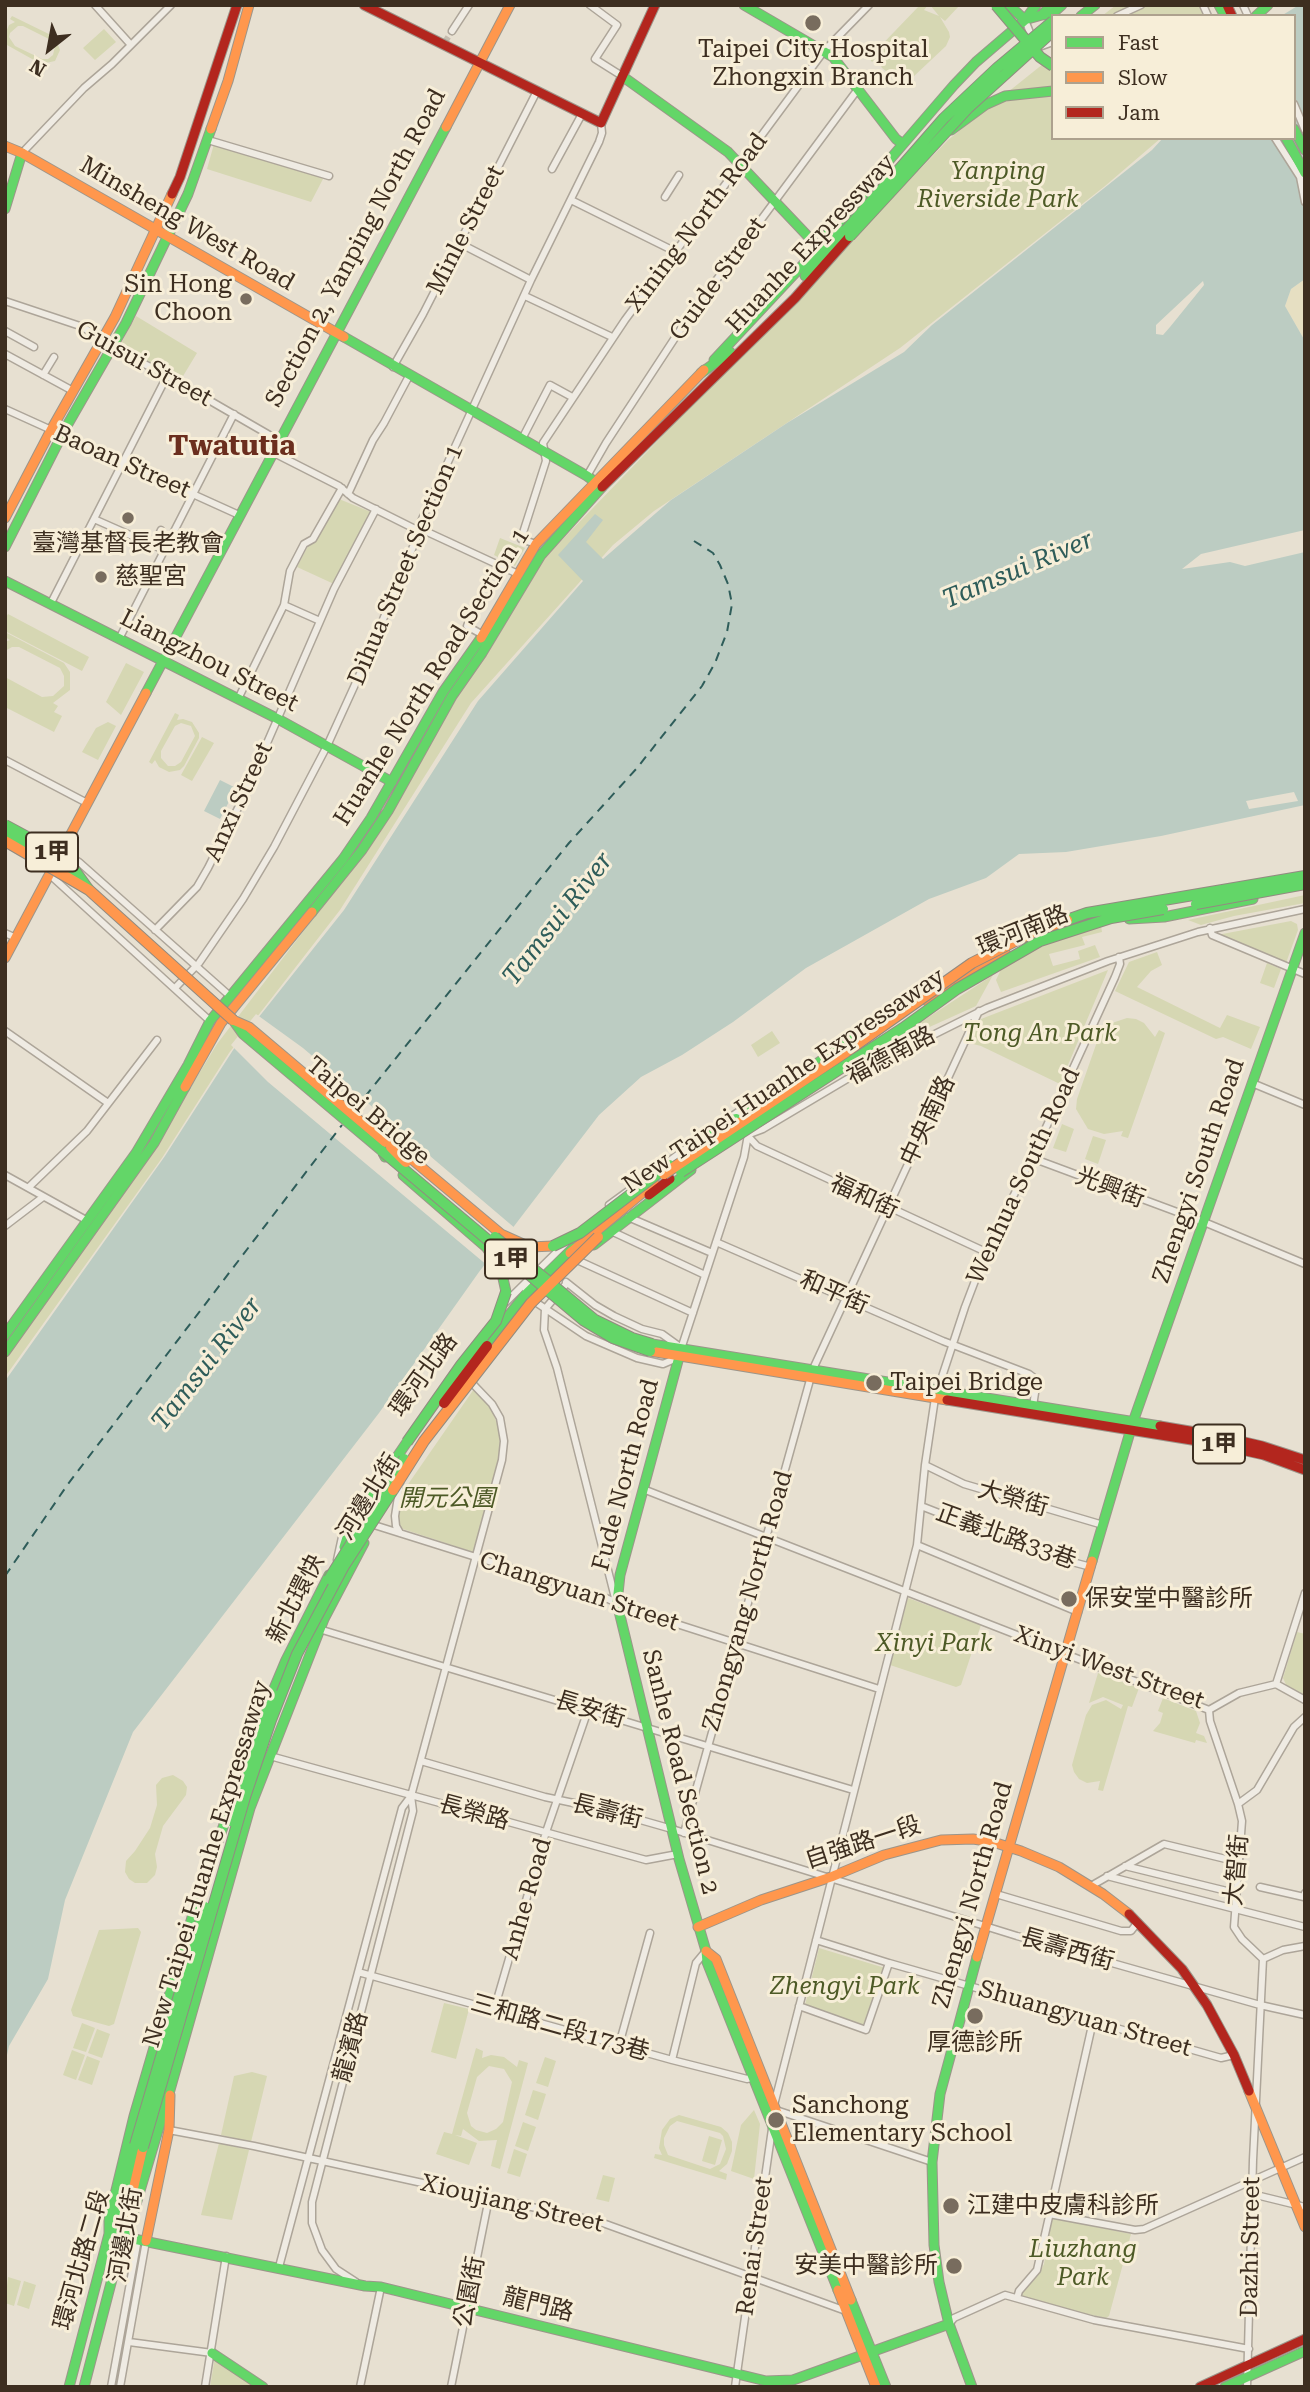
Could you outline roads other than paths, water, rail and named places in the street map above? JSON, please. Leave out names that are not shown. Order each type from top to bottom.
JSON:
[{"type":"main road","points":[[5,518],[51,430],[104,339],[183,170],[237,5]]},
{"type":"main road","points":[[5,547],[62,436],[113,348],[188,194],[208,140],[249,5]]},
{"type":"main road","name":"Section 2, Yanping North Road","points":[[5,958],[510,5]]},
{"type":"main road","points":[[365,6],[445,43],[601,123],[655,5]]},
{"type":"main road","points":[[744,5],[833,57],[896,139],[903,144]]},
{"type":"main road","points":[[994,5],[1009,19],[1025,20],[1051,14]]},
{"type":"main road","points":[[994,5],[1040,57],[1051,65]]},
{"type":"main road","points":[[1025,20],[1026,5]]},
{"type":"main road","name":"Huanhe North Road Section 1","points":[[216,1019],[343,859],[392,782],[443,692],[483,635],[536,544],[819,248],[827,239],[829,230],[976,62],[1025,20],[1036,5]]},
{"type":"main road","points":[[1042,15],[1051,5]]},
{"type":"main road","points":[[1052,14],[1068,5]]},
{"type":"main road","points":[[1009,6],[1025,20]]},
{"type":"main road","name":"Huanhe Expressway","points":[[701,373],[720,361],[787,298],[944,118],[997,68],[1051,24]]},
{"type":"main road","name":"Huanhe Expressway","points":[[595,481],[669,420],[795,298],[937,140],[1051,33]]},
{"type":"main road","points":[[827,239],[833,237],[908,148],[984,98],[1051,41]]},
{"type":"main road","points":[[622,76],[728,152],[819,248]]},
{"type":"main road","points":[[937,140],[985,106],[1005,96],[1051,92]]},
{"type":"main road","points":[[1296,133],[1305,150]]},
{"type":"main road","points":[[1287,140],[1305,173]]},
{"type":"main road","name":"Minsheng West Road","points":[[5,146],[22,153],[595,481]]},
{"type":"main road","points":[[6,204],[9,176],[22,153]]},
{"type":"main road","name":"Huanhe North Road Section 1","points":[[216,1019],[362,850],[388,811],[452,696],[482,653],[541,555],[595,481]]},
{"type":"main road","name":"Liangzhou Street","points":[[5,581],[278,719],[392,782]]},
{"type":"main road","points":[[5,823],[61,852]]},
{"type":"main road","name":"Taipei Bridge","points":[[5,823],[71,865],[89,890],[233,1020],[249,1027],[386,1149],[582,1310],[651,1347],[680,1352]]},
{"type":"main road","name":"1甲","points":[[5,833],[52,860],[89,890]]},
{"type":"main road","points":[[5,844],[50,874]]},
{"type":"main road","name":"Taipei Bridge","points":[[5,844],[89,890]]},
{"type":"main road","name":"New Taipei Huanhe Expressaway","points":[[574,1256],[664,1174],[846,1052],[972,963],[1035,931],[1087,913],[1305,876]]},
{"type":"main road","name":"環河南路","points":[[547,1266],[677,1162],[744,1119],[760,1102],[970,960],[1018,934],[1096,908],[1305,876]]},
{"type":"main road","name":"New Taipei Huanhe Expressaway","points":[[139,2146],[242,1808],[271,1720],[297,1654],[344,1566],[424,1441],[514,1322],[547,1285],[598,1237],[670,1179],[892,1036],[966,984],[1040,941],[1111,918],[1305,886]]},
{"type":"main road","name":"環河南路","points":[[563,1280],[574,1256],[731,1143],[747,1135],[758,1122],[977,972],[1030,946],[1105,921],[1164,916],[1305,886]]},
{"type":"main road","points":[[344,1547],[358,1514],[461,1365],[496,1321],[506,1292],[501,1269],[486,1247],[387,1160],[386,1149],[408,1156],[500,1234],[530,1247],[552,1246],[580,1233],[668,1166],[736,1119],[750,1111],[764,1108],[982,964],[1031,938],[1090,918],[1174,900]]},
{"type":"main road","name":"Zhengyi South Road","points":[[1132,1426],[1305,933]]},
{"type":"main road","points":[[5,1335],[136,1153],[216,1019]]},
{"type":"main road","points":[[5,1352],[155,1143],[216,1019]]},
{"type":"main road","name":"新北環快","points":[[139,2146],[237,1797],[262,1720],[297,1641],[338,1561],[414,1445],[517,1308],[574,1256]]},
{"type":"main road","name":"環河北路","points":[[110,2234],[109,2219],[134,2116],[195,1907],[273,1690],[304,1622],[344,1547],[404,1451],[547,1266]]},
{"type":"main road","name":"河邊北街","points":[[124,2237],[170,2090],[237,1847],[320,1629],[374,1525],[400,1483],[471,1382],[534,1302],[563,1280]]},
{"type":"main road","name":"1甲","points":[[680,1352],[1132,1426],[1235,1439],[1305,1460]]},
{"type":"main road","name":"Fude North Road","points":[[617,1603],[620,1575],[680,1352]]},
{"type":"main road","name":"1甲","points":[[936,1394],[1033,1406],[1132,1426],[1264,1455],[1305,1470]]},
{"type":"main road","name":"Zhengyi North Road","points":[[972,2387],[949,2324],[934,2245],[932,2162],[940,2094],[1132,1426]]},
{"type":"main road","name":"Sanhe Road Section 2","points":[[617,1603],[678,1854],[706,1951],[716,1959],[772,2124],[846,2311],[868,2354]]},
{"type":"main road","name":"自強路一段","points":[[698,1927],[761,1900],[831,1877],[893,1852],[941,1840],[973,1839],[1010,1847],[1049,1863],[1091,1886],[1138,1922],[1164,1947],[1194,1985],[1234,2055],[1281,2168],[1300,2206],[1305,2227]]},
{"type":"main road","name":"Sanhe Road Section 2","points":[[757,2076],[775,2108],[868,2354]]},
{"type":"main road","name":"河邊北街","points":[[142,2240],[169,2130],[170,2090]]},
{"type":"main road","name":"環河北路二段","points":[[69,2387],[110,2234],[117,2220],[139,2146]]},
{"type":"main road","name":"環河北路二段","points":[[84,2387],[124,2237],[139,2146]]},
{"type":"main road","name":"龍門路","points":[[110,2234],[381,2287],[735,2381],[793,2380],[949,2324]]},
{"type":"main road","points":[[1200,2387],[1305,2339]]},
{"type":"main road","points":[[212,2353],[263,2387]]},
{"type":"main road","points":[[868,2354],[876,2387]]},
{"type":"main road","points":[[868,2354],[886,2387]]},
{"type":"main road","points":[[1225,2387],[1248,2382],[1302,2354]]},
{"type":"street","points":[[95,5],[131,45]]},
{"type":"street","points":[[22,153],[83,88],[171,5]]},
{"type":"street","points":[[452,31],[469,5]]},
{"type":"street","points":[[590,5],[617,24],[594,59],[622,76]]},
{"type":"street","name":"Xining North Road","points":[[536,544],[520,538],[545,461],[542,443],[612,337],[824,51],[869,5]]},
{"type":"street","points":[[1122,14],[1143,5]]},
{"type":"street","points":[[1025,20],[1033,41],[1039,47],[1051,40]]},
{"type":"street","name":"Guide Street","points":[[595,481],[606,443],[675,337],[858,89]]},
{"type":"street","name":"Minle Street","points":[[393,366],[423,314],[537,91]]},
{"type":"street","points":[[1296,109],[1305,130]]},
{"type":"street","points":[[552,169],[582,114]]},
{"type":"street","name":"Dihua Street Section 1","points":[[175,988],[196,966],[254,882],[327,746],[368,656],[417,537],[417,530],[531,280],[602,133],[601,123]]},
{"type":"street","points":[[208,140],[329,176]]},
{"type":"street","points":[[1276,140],[1300,177],[1305,202]]},
{"type":"street","points":[[665,197],[679,175]]},
{"type":"street","points":[[571,200],[676,252]]},
{"type":"street","points":[[459,243],[531,280]]},
{"type":"street","points":[[525,296],[612,337]]},
{"type":"street","name":"Guisui Street","points":[[5,301],[80,326],[104,339],[113,348],[278,440]]},
{"type":"street","points":[[5,331],[34,347]]},
{"type":"street","points":[[5,354],[73,391]]},
{"type":"street","points":[[43,375],[54,357]]},
{"type":"street","points":[[51,603],[167,376]]},
{"type":"street","points":[[348,494],[373,440],[410,376]]},
{"type":"street","points":[[522,439],[551,385],[572,397]]},
{"type":"street","name":"Baoan Street","points":[[5,409],[239,515]]},
{"type":"street","points":[[119,639],[234,414]]},
{"type":"street","points":[[272,452],[417,530],[424,530],[518,574]]},
{"type":"street","points":[[238,699],[284,605],[290,571],[304,544],[313,539],[342,488]]},
{"type":"street","name":"Anxi Street","points":[[155,930],[197,887],[244,796],[334,589],[376,509]]},
{"type":"street","points":[[94,519],[164,550]]},
{"type":"street","points":[[153,545],[161,530]]},
{"type":"street","points":[[476,602],[467,626],[483,635]]},
{"type":"street","points":[[284,605],[320,621]]},
{"type":"street","points":[[5,760],[87,803]]},
{"type":"street","points":[[61,852],[79,862],[231,997]]},
{"type":"street","points":[[50,874],[175,988],[216,1019]]},
{"type":"street","name":"福德南路","points":[[747,1135],[763,1129],[859,1072],[979,1011],[1119,957],[1210,928],[1305,909]]},
{"type":"street","points":[[1210,928],[1212,935],[1305,974]]},
{"type":"street","points":[[5,933],[16,939]]},
{"type":"street","name":"Wenhua South Road","points":[[853,1790],[917,1545],[936,1394],[952,1343],[986,1252],[1115,977],[1120,964],[1119,957]]},
{"type":"street","name":"中央南路","points":[[845,1298],[979,1011]]},
{"type":"street","points":[[5,1031],[108,1103]]},
{"type":"street","points":[[29,1187],[87,1131],[158,1040]]},
{"type":"street","points":[[1252,1083],[1305,1105]]},
{"type":"street","points":[[528,1280],[524,1295],[586,1336],[637,1358],[663,1364],[680,1352],[744,1157],[750,1111]]},
{"type":"street","name":"福和街","points":[[747,1135],[757,1146],[986,1252]]},
{"type":"street","name":"光興街","points":[[1032,1158],[1204,1222],[1305,1264]]},
{"type":"street","points":[[5,1175],[86,1220]]},
{"type":"street","points":[[5,1226],[43,1197]]},
{"type":"street","points":[[628,1217],[712,1253]]},
{"type":"street","points":[[611,1231],[705,1275]]},
{"type":"street","name":"和平街","points":[[716,1242],[1037,1380],[1033,1406]]},
{"type":"street","points":[[574,1256],[693,1313]]},
{"type":"street","points":[[547,1266],[595,1306],[614,1317],[662,1334],[680,1352]]},
{"type":"street","name":"環河北路","points":[[337,1560],[345,1528],[354,1512],[466,1351],[513,1294],[547,1266]]},
{"type":"street","points":[[563,1280],[545,1310],[544,1329],[557,1368],[617,1603]]},
{"type":"street","name":"Zhongyang North Road","points":[[684,1833],[811,1374],[845,1298]]},
{"type":"street","name":"龍濱路","points":[[357,2283],[336,2269],[322,2250],[315,2235],[312,2202],[413,1811],[411,1797],[502,1460],[504,1441],[500,1418],[492,1404],[471,1382]]},
{"type":"street","name":"大榮街","points":[[925,1465],[964,1484],[1103,1525]]},
{"type":"street","points":[[400,1483],[395,1516],[400,1533]]},
{"type":"street","name":"Xinyi West Street","points":[[643,1489],[1209,1710],[1238,1693],[1276,1684]]},
{"type":"street","name":"正義北路33巷","points":[[921,1506],[1046,1555],[1091,1567]]},
{"type":"street","name":"Changyuan Street","points":[[374,1525],[879,1689]]},
{"type":"street","points":[[917,1545],[1078,1612]]},
{"type":"street","points":[[1305,1593],[1276,1684],[1305,1700]]},
{"type":"street","name":"長安街","points":[[304,1622],[446,1668],[853,1790]]},
{"type":"street","points":[[1294,1625],[1305,1629]]},
{"type":"street","name":"Anhe Road","points":[[495,2010],[546,1832],[588,1710]]},
{"type":"street","name":"大智街","points":[[1209,1710],[1241,1821],[1234,1927],[1242,1939],[1263,1959]]},
{"type":"street","points":[[1238,1804],[1257,1790],[1294,1727],[1305,1717]]},
{"type":"street","name":"長榮路","points":[[270,1756],[646,1860],[678,1854]]},
{"type":"street","name":"長壽街","points":[[421,1761],[558,1800],[602,1809],[831,1877]]},
{"type":"street","name":"Renai Street","points":[[735,2381],[775,2108],[853,1790]]},
{"type":"street","name":"龍濱路","points":[[279,2267],[402,1808],[411,1797]]},
{"type":"street","points":[[218,1840],[237,1847]]},
{"type":"street","points":[[1091,1886],[1164,1844],[1238,1862]]},
{"type":"street","points":[[1124,1866],[1235,1893]]},
{"type":"street","points":[[1107,1876],[1305,1927]]},
{"type":"street","name":"長壽西街","points":[[831,1877],[1067,1951],[1305,2015]]},
{"type":"street","points":[[1260,1887],[1304,1897],[1305,1894]]},
{"type":"street","points":[[996,1894],[1121,1931],[1131,1931],[1138,1922]]},
{"type":"street","points":[[619,2045],[650,1933]]},
{"type":"street","name":"Shuangyuan Street","points":[[816,1940],[1221,2058],[1234,2055]]},
{"type":"street","points":[[1255,2106],[1263,1959],[1283,1950],[1305,1946]]},
{"type":"street","points":[[672,2060],[696,1963],[706,1951]]},
{"type":"street","points":[[799,2006],[866,2030],[889,1963]]},
{"type":"street","name":"三和路二段173巷","points":[[358,1972],[672,2060],[747,2079],[757,2076]]},
{"type":"street","points":[[1017,2298],[1019,2291],[1037,2270],[1093,2021]]},
{"type":"street","name":"Dazhi Street","points":[[1248,2382],[1255,2106]]},
{"type":"street","points":[[775,2108],[932,2162]]},
{"type":"street","name":"Xioujiang Street","points":[[169,2130],[600,2222],[846,2311]]},
{"type":"street","points":[[1049,2214],[1135,2230],[1144,2228],[1305,2157]]},
{"type":"street","points":[[1252,2194],[1300,2206]]},
{"type":"street","name":"公園街","points":[[451,2387],[489,2198]]},
{"type":"street","name":"河邊北街","points":[[120,2387],[129,2342],[142,2240]]},
{"type":"street","name":"河邊北街","points":[[111,2387],[142,2240]]},
{"type":"street","points":[[205,2387],[226,2256]]},
{"type":"street","points":[[360,2387],[381,2287]]},
{"type":"street","points":[[949,2324],[954,2318],[1005,2295],[1094,2319],[1249,2349]]},
{"type":"street","points":[[129,2342],[212,2353]]},
{"type":"water","name":"Tamsui River","points":[[1299,5],[1305,5],[1305,279],[1291,289],[1285,306],[1305,341],[1305,530],[1201,554],[1182,569],[1230,562],[1245,566],[1305,552],[1305,805],[1161,836],[1066,852],[1019,854],[986,878],[929,899],[806,968],[733,1022],[682,1055],[641,1077],[599,1115],[479,1272],[379,1413],[133,1732],[65,1900],[48,1979],[9,2046],[5,2064],[5,1381],[165,1156],[235,1047],[344,910],[478,701],[583,581],[558,555],[595,514],[603,520],[586,542],[603,559],[671,500],[787,423],[904,352],[932,325],[1161,140],[1296,140],[1296,14],[1284,14]],"holes":[[[1203,281],[1204,285],[1163,335],[1156,334],[1156,325]]]},
{"type":"water","points":[[220,780],[236,788],[220,819],[204,811]]},
{"type":"tunnel","points":[[445,42],[452,31]]},
{"type":"place","name":"Taipei City Hospital Zhongxin Branch","points":[[813,23]]},
{"type":"place","name":"Sin Hong Choon","points":[[246,299]]},
{"type":"place","name":"臺灣基督長老教會","points":[[128,518]]},
{"type":"place","name":"慈聖宮","points":[[101,577]]},
{"type":"place","name":"Taipei Bridge","points":[[874,1383]]},
{"type":"place","name":"保安堂中醫診所","points":[[1069,1599]]},
{"type":"place","name":"厚德診所","points":[[975,2016]]},
{"type":"place","name":"Sanchong Elementary School","points":[[776,2120]]},
{"type":"place","name":"江建中皮膚科診所","points":[[951,2206]]},
{"type":"place","name":"安美中醫診所","points":[[954,2266]]},
{"type":"district","name":"Twatutia","points":[[232,447]]},
{"type":"park label","name":"Yanping Riverside Park","points":[[998,186]]},
{"type":"park label","name":"Tong An Park","points":[[1040,1034]]},
{"type":"park label","name":"開元公園","points":[[447,1499]]},
{"type":"park label","name":"Xinyi Park","points":[[934,1644]]},
{"type":"park label","name":"Zhengyi Park","points":[[845,1987]]},
{"type":"park label","name":"Liuzhang Park","points":[[1083,2264]]}]
